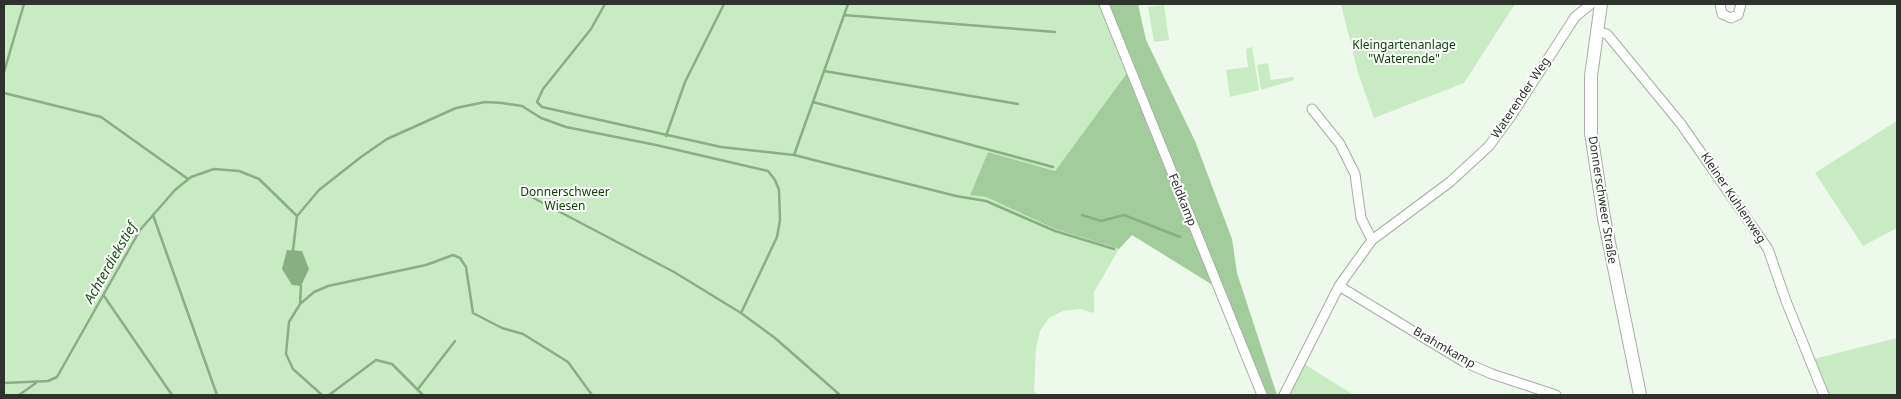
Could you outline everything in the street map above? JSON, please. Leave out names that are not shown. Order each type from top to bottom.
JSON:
[{"type":"main road","name":"Donnerschweer Straße","points":[[1601,4],[1590,76],[1591,133],[1604,218],[1640,395]]},
{"type":"street","name":"Feldkamp","points":[[1104,4],[1262,395]]},
{"type":"street","name":"Waterender Weg","points":[[1284,395],[1339,286],[1372,240],[1450,182],[1489,146],[1511,116],[1575,18],[1591,4]]},
{"type":"street","points":[[1720,4],[1722,14],[1731,18],[1738,15],[1741,4]]},
{"type":"street","name":"Kleiner Kuhlenweg","points":[[1596,30],[1607,34],[1681,124],[1768,249],[1789,309],[1824,395]]},
{"type":"street","points":[[1312,109],[1340,144],[1354,174],[1361,218],[1372,240]]},
{"type":"street","name":"Brahmkamp","points":[[1339,286],[1464,362],[1492,374],[1556,395]]},
{"type":"green space","name":"Donnerschweer Wiesen","points":[[4,4],[1099,4],[1127,73],[1055,171],[988,152],[970,195],[986,197],[1055,229],[1119,249],[1094,292],[1094,313],[1080,309],[1063,311],[1049,318],[1040,331],[1036,349],[1034,392],[1039,395],[4,395]]},
{"type":"green space","name":"Kleingartenanlage \"Waterende\"","points":[[1341,4],[1515,4],[1464,83],[1374,118],[1358,73]]},
{"type":"green space","points":[[1164,5],[1169,40],[1154,42],[1148,7]]},
{"type":"green space","points":[[1252,47],[1259,90],[1230,97],[1226,70],[1248,67],[1246,49]]},
{"type":"green space","points":[[1268,63],[1271,80],[1293,77],[1294,80],[1261,90],[1257,65]]},
{"type":"green space","points":[[1895,122],[1897,123],[1897,228],[1863,246],[1815,173]]},
{"type":"green space","points":[[1897,338],[1897,395],[1829,395],[1814,359]]},
{"type":"green space","points":[[1304,364],[1354,395],[1289,395]]},
{"type":"shaded area","points":[[1099,4],[1138,4],[1146,40],[1195,141],[1232,239],[1237,273],[1277,395],[1265,395],[1218,282],[1211,284],[1132,235],[1119,249],[1055,229],[986,197],[970,195],[988,152],[1055,171],[1127,73]]},
{"type":"shaded area","points":[[287,250],[302,251],[309,269],[301,286],[292,285],[282,269]]},
{"type":"waterway","name":"Achterdiekstief","points":[[4,72],[24,4]]},
{"type":"waterway","points":[[605,4],[591,29],[543,89],[537,102],[542,107],[721,147],[794,155],[956,196],[986,201],[1055,231],[1114,249]]},
{"type":"waterway","points":[[666,136],[685,82],[724,4]]},
{"type":"waterway","points":[[794,155],[848,4]]},
{"type":"waterway","points":[[844,15],[1055,32]]},
{"type":"waterway","points":[[824,71],[1018,104]]},
{"type":"waterway","points":[[4,93],[101,117],[188,179]]},
{"type":"waterway","points":[[293,250],[297,216],[319,190],[361,157],[387,139],[456,108],[485,102],[502,103],[522,106],[541,118],[566,127],[656,145],[768,171],[775,180],[779,190],[780,220],[777,237],[741,313]]},
{"type":"waterway","points":[[813,102],[1053,167]]},
{"type":"waterway","name":"Achterdiekstief","points":[[4,383],[48,381],[57,377],[140,230],[175,190],[191,177],[214,169],[239,171],[259,179],[297,216]]},
{"type":"waterway","points":[[524,193],[674,272],[741,313],[775,338],[840,395]]},
{"type":"waterway","points":[[153,215],[217,395]]},
{"type":"waterway","points":[[1082,215],[1101,221],[1124,215],[1180,237]]},
{"type":"waterway","points":[[300,304],[314,292],[328,286],[426,265],[453,255],[460,258],[466,267],[473,313],[502,328],[523,334],[568,362],[592,395]]},
{"type":"waterway","points":[[301,286],[300,304],[289,322],[286,354],[293,369],[322,395]]},
{"type":"waterway","points":[[104,296],[172,395]]},
{"type":"waterway","points":[[418,389],[455,341]]},
{"type":"waterway","points":[[329,395],[376,360],[392,364],[423,395]]},
{"type":"waterway","points":[[19,395],[36,383]]}]
